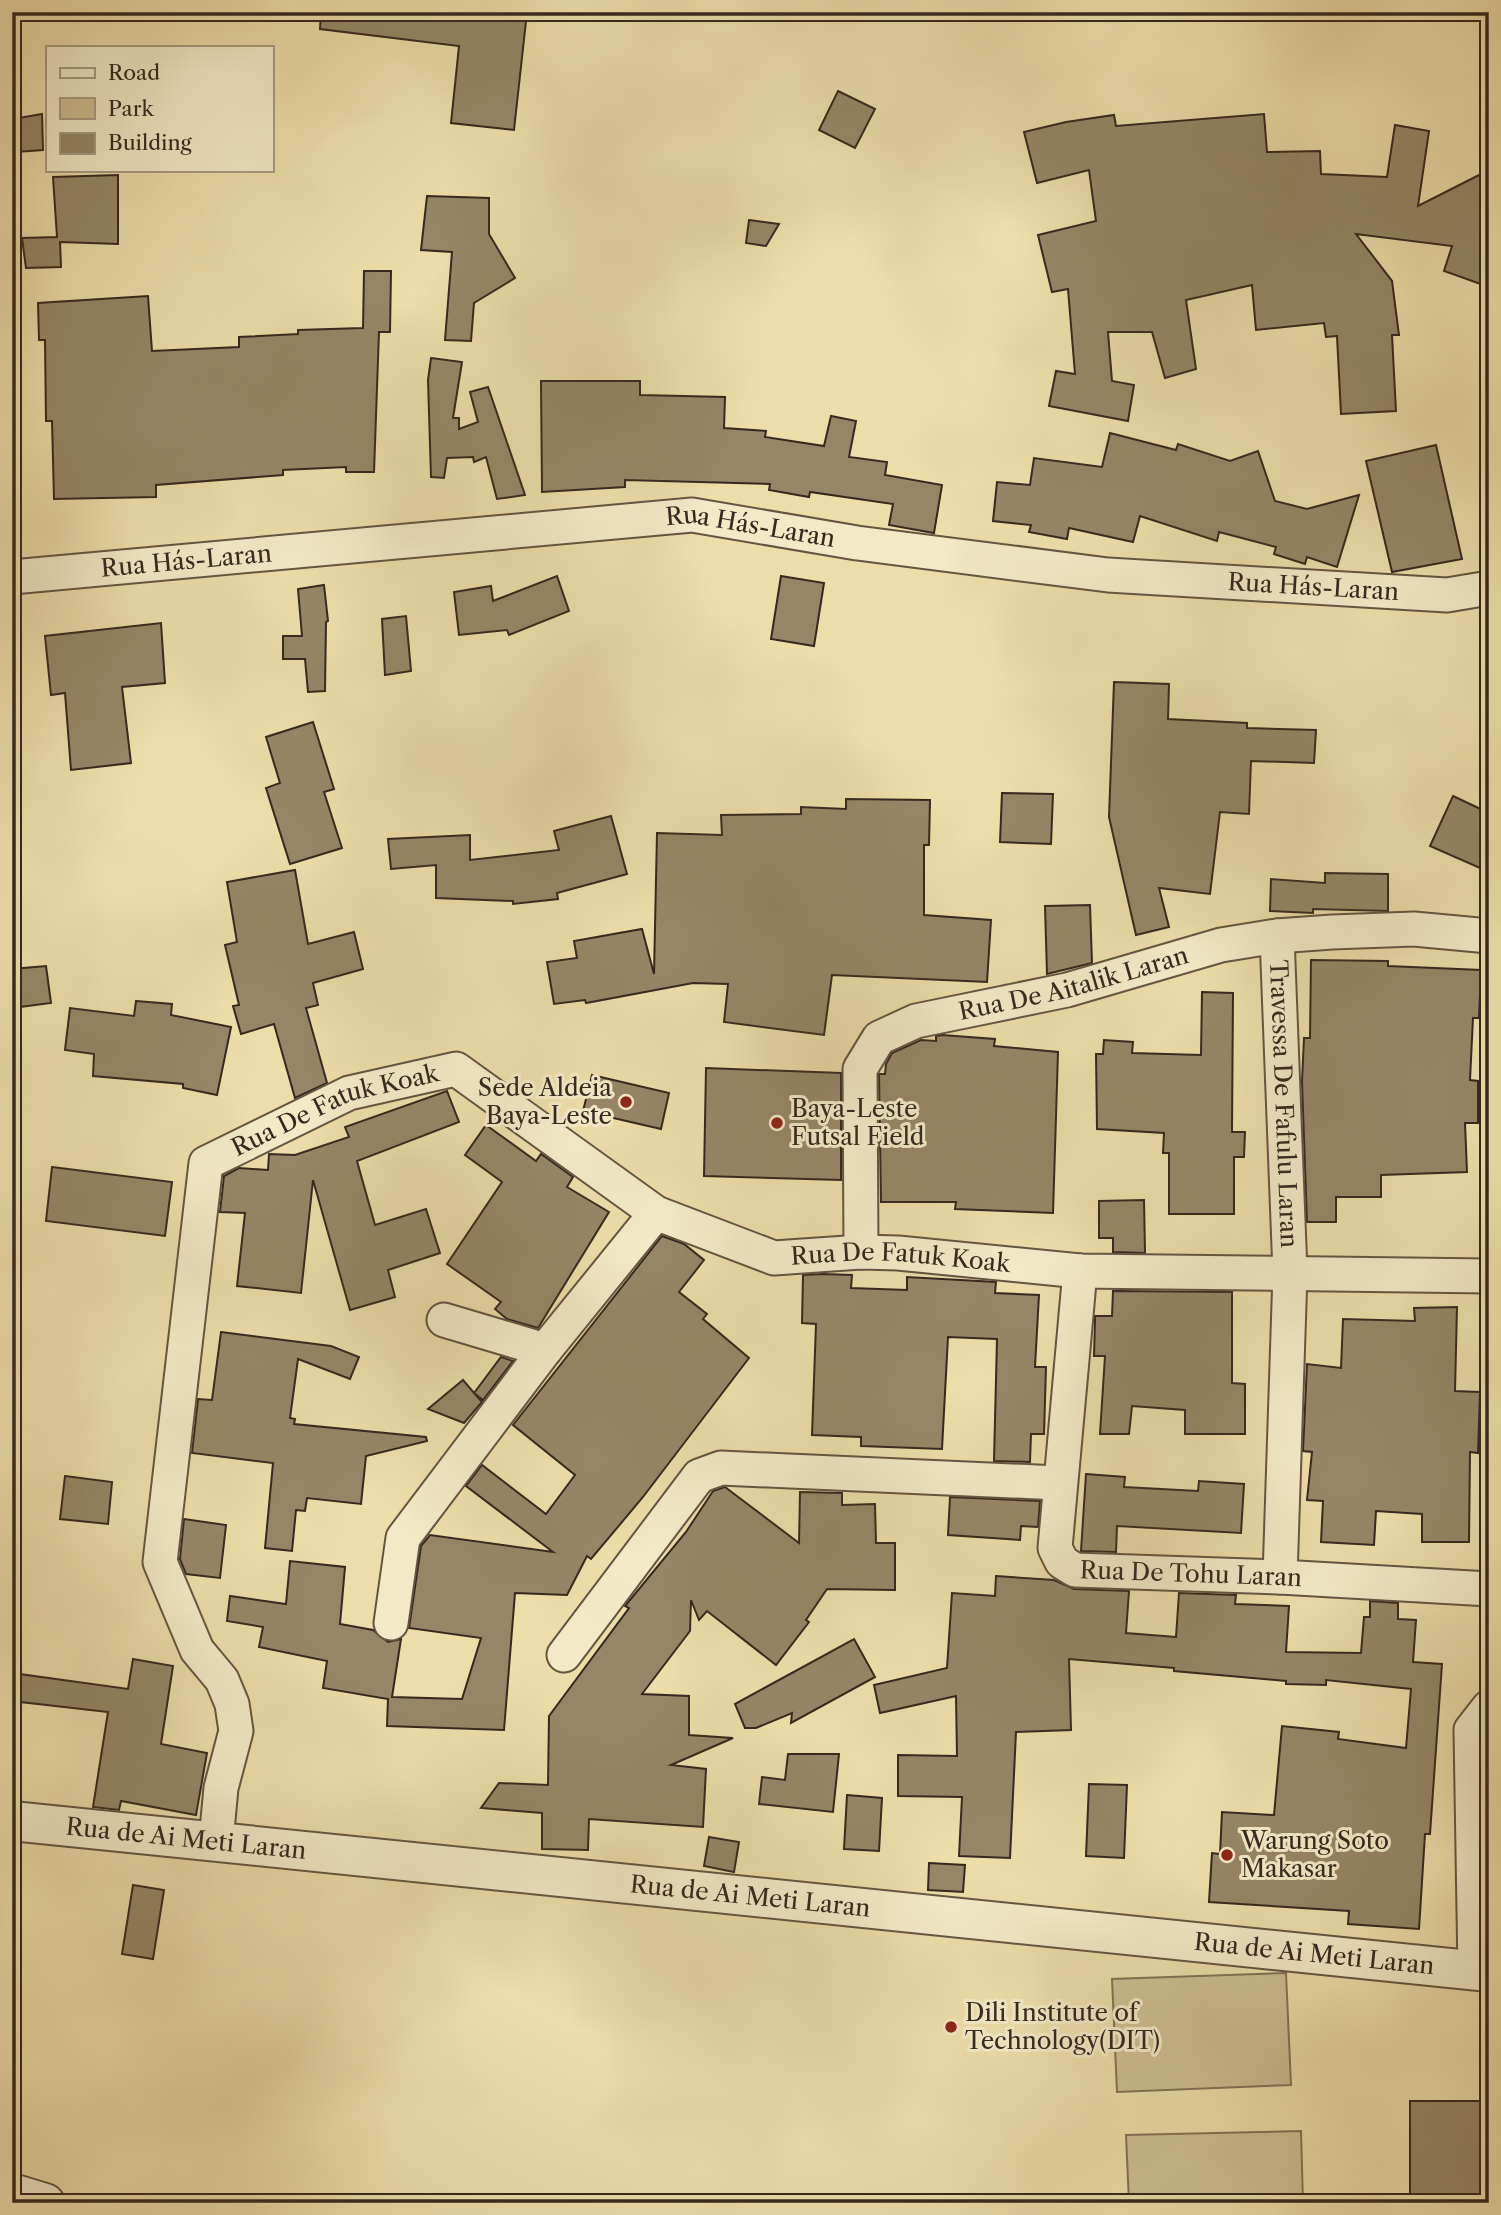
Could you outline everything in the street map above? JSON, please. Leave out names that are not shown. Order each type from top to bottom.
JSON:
[{"type":"street","name":"Rua Hás-Laran","points":[[12,577],[692,515],[857,543],[1108,575],[1447,595],[1489,589]]},
{"type":"street","name":"Rua De Aitalik Laran","points":[[861,1252],[860,1069],[879,1038],[916,1021],[1067,990],[1222,945],[1277,936],[1414,929],[1489,936]]},
{"type":"street","name":"Travessa De Fafulu Laran","points":[[1277,936],[1290,1273],[1280,1577]]},
{"type":"street","name":"Rua De Fatuk Koak","points":[[216,1841],[221,1788],[236,1731],[232,1704],[222,1680],[197,1650],[160,1562],[206,1163],[349,1093],[456,1069],[656,1213],[774,1258],[861,1252],[1080,1271],[1489,1276]]},
{"type":"street","points":[[391,1623],[403,1538],[545,1350],[656,1213]]},
{"type":"street","name":"Rua De Tohu Laran","points":[[1080,1271],[1059,1483],[1055,1548],[1062,1562],[1075,1570],[1280,1577],[1489,1589]]},
{"type":"street","points":[[444,1320],[545,1350]]},
{"type":"street","points":[[564,1655],[699,1476],[722,1468],[1059,1483]]},
{"type":"street","points":[[1482,1972],[1471,1730],[1489,1707]]},
{"type":"street","name":"Rua de Ai Meti Laran","points":[[12,1821],[1482,1972]]},
{"type":"street","points":[[12,2193],[45,2203]]},
{"type":"green space","points":[[1286,1973],[1291,2085],[1117,2092],[1112,1979]]},
{"type":"green space","points":[[1301,2131],[1303,2203],[1129,2203],[1126,2135]]},
{"type":"building","points":[[321,12],[527,12],[514,130],[451,123],[459,46],[320,29]]},
{"type":"building","points":[[838,91],[875,109],[855,148],[819,130]]},
{"type":"building","points":[[42,114],[43,150],[16,152],[13,119]]},
{"type":"building","points":[[1264,114],[1267,152],[1320,151],[1321,174],[1387,177],[1395,125],[1429,131],[1418,206],[1489,170],[1489,287],[1444,271],[1452,246],[1356,234],[1392,281],[1399,335],[1392,335],[1396,411],[1341,414],[1337,336],[1326,337],[1324,323],[1256,330],[1252,285],[1186,300],[1196,369],[1165,378],[1152,332],[1108,332],[1112,381],[1134,385],[1128,421],[1049,406],[1056,371],[1075,374],[1068,289],[1052,292],[1038,235],[1096,221],[1089,170],[1037,183],[1024,132],[1114,115],[1116,126]]},
{"type":"building","points":[[118,175],[118,244],[60,242],[61,267],[26,268],[22,238],[57,237],[53,177]]},
{"type":"building","points":[[427,196],[489,198],[489,234],[515,278],[474,303],[471,341],[445,340],[452,252],[421,250]]},
{"type":"building","points":[[749,220],[779,224],[766,246],[746,243]]},
{"type":"building","points":[[364,271],[391,271],[390,332],[379,332],[374,472],[346,472],[346,467],[283,470],[283,475],[156,485],[156,497],[54,499],[52,421],[46,421],[45,340],[39,340],[38,303],[148,296],[152,351],[239,347],[239,337],[298,334],[298,330],[363,328]]},
{"type":"building","points":[[431,358],[462,362],[453,418],[459,418],[459,429],[478,422],[470,392],[488,387],[525,495],[497,499],[486,457],[474,462],[473,457],[447,458],[444,478],[431,477],[428,380]]},
{"type":"building","points":[[541,381],[640,381],[640,395],[725,397],[724,428],[766,431],[765,437],[824,446],[831,416],[856,421],[849,457],[887,462],[885,475],[942,485],[934,533],[889,525],[893,504],[810,492],[809,497],[769,490],[770,484],[625,480],[625,487],[542,492]]},
{"type":"building","points":[[1110,433],[1176,450],[1178,444],[1230,461],[1258,451],[1275,501],[1307,509],[1359,495],[1337,567],[1307,557],[1305,564],[1274,554],[1276,547],[1219,532],[1217,541],[1140,516],[1133,542],[1069,528],[1067,539],[1029,532],[1031,525],[993,521],[997,482],[1030,485],[1034,458],[1102,467]]},
{"type":"building","points":[[1436,445],[1462,559],[1392,572],[1366,461]]},
{"type":"building","points":[[557,576],[569,611],[509,635],[507,630],[459,635],[454,592],[491,586],[493,601]]},
{"type":"building","points":[[781,576],[824,583],[814,646],[771,639]]},
{"type":"building","points":[[324,585],[328,621],[325,691],[308,692],[305,659],[283,659],[283,636],[302,636],[298,589]]},
{"type":"building","points":[[406,616],[411,671],[385,675],[382,619]]},
{"type":"building","points":[[161,623],[165,683],[122,687],[131,763],[71,770],[65,693],[51,695],[45,636]]},
{"type":"building","points":[[1114,682],[1169,684],[1168,719],[1247,723],[1247,728],[1316,730],[1314,763],[1251,761],[1249,814],[1220,812],[1210,894],[1159,888],[1169,927],[1136,935],[1109,817]]},
{"type":"building","points":[[313,722],[334,789],[324,792],[342,848],[290,864],[266,788],[280,783],[266,737]]},
{"type":"building","points":[[1002,793],[1053,794],[1051,844],[1000,842]]},
{"type":"building","points":[[1453,796],[1489,813],[1489,872],[1430,846]]},
{"type":"building","points":[[846,799],[930,800],[929,845],[924,845],[924,915],[991,920],[987,982],[832,975],[824,1035],[724,1022],[728,984],[693,983],[586,1003],[585,1000],[554,1004],[547,962],[577,958],[574,941],[642,929],[654,974],[657,833],[722,835],[721,815],[801,814],[801,807],[846,809]]},
{"type":"building","points":[[611,816],[627,874],[557,893],[558,899],[513,904],[513,901],[436,898],[436,865],[391,869],[388,839],[470,835],[470,860],[559,850],[554,831]]},
{"type":"building","points":[[295,870],[308,944],[354,932],[363,969],[313,983],[318,1005],[306,1008],[327,1083],[295,1098],[274,1024],[241,1034],[233,1006],[239,1005],[225,945],[237,942],[227,882]]},
{"type":"building","points":[[1325,873],[1388,874],[1388,911],[1270,911],[1271,879],[1325,883]]},
{"type":"building","points":[[1090,905],[1092,963],[1047,974],[1045,906]]},
{"type":"building","points":[[1311,960],[1388,961],[1388,966],[1481,970],[1479,1018],[1473,1018],[1470,1080],[1478,1081],[1478,1123],[1465,1123],[1467,1172],[1381,1175],[1381,1197],[1336,1197],[1336,1222],[1307,1222],[1302,1082],[1304,1038],[1310,1038]]},
{"type":"building","points":[[46,966],[51,1003],[12,1008],[12,969]]},
{"type":"building","points":[[1202,992],[1233,993],[1232,1132],[1245,1132],[1244,1157],[1234,1157],[1234,1214],[1169,1214],[1169,1153],[1163,1153],[1164,1133],[1097,1129],[1096,1054],[1103,1054],[1104,1040],[1133,1042],[1132,1053],[1201,1055]]},
{"type":"building","points":[[136,1001],[172,1004],[171,1015],[231,1027],[217,1095],[183,1088],[183,1084],[93,1076],[94,1054],[65,1050],[70,1008],[134,1016]]},
{"type":"building","points":[[936,1036],[995,1039],[994,1046],[1058,1052],[1053,1213],[955,1209],[956,1202],[881,1202],[879,1074],[885,1074],[886,1064],[892,1053],[921,1040],[936,1041]]},
{"type":"building","name":"Baya-Leste Futsal Field","points":[[706,1068],[841,1073],[841,1180],[704,1176]]},
{"type":"building","name":"Sede Aldeia Baya-Leste","points":[[592,1075],[669,1093],[661,1129],[583,1111]]},
{"type":"building","points":[[447,1091],[459,1122],[357,1161],[375,1225],[426,1209],[440,1253],[388,1270],[395,1297],[350,1310],[313,1180],[301,1293],[237,1286],[245,1213],[220,1212],[224,1176],[239,1168],[268,1170],[269,1154],[295,1155],[349,1137],[345,1127]]},
{"type":"building","points":[[486,1125],[536,1161],[541,1154],[573,1177],[567,1187],[609,1212],[538,1328],[507,1319],[495,1309],[501,1302],[447,1264],[502,1182],[465,1155]]},
{"type":"building","points":[[52,1167],[172,1182],[165,1236],[46,1221]]},
{"type":"building","points":[[1144,1200],[1145,1253],[1113,1252],[1113,1238],[1099,1238],[1099,1201]]},
{"type":"building","points":[[662,1236],[684,1244],[704,1260],[679,1292],[707,1314],[703,1319],[749,1358],[643,1497],[591,1559],[587,1556],[567,1595],[515,1593],[504,1730],[387,1726],[388,1699],[323,1688],[327,1661],[259,1647],[263,1627],[227,1621],[230,1596],[286,1604],[290,1561],[345,1567],[340,1624],[373,1630],[388,1642],[401,1639],[392,1697],[462,1699],[481,1638],[409,1628],[421,1546],[430,1535],[553,1552],[466,1486],[482,1465],[546,1514],[575,1475],[513,1425]]},
{"type":"building","points":[[803,1275],[852,1275],[851,1288],[907,1290],[907,1277],[996,1282],[995,1293],[1039,1295],[1035,1367],[1046,1367],[1044,1434],[1031,1434],[1030,1462],[994,1461],[997,1339],[948,1337],[942,1449],[861,1446],[861,1437],[812,1435],[816,1324],[802,1323]]},
{"type":"building","points":[[1113,1291],[1232,1292],[1232,1383],[1245,1384],[1245,1434],[1185,1434],[1185,1410],[1132,1406],[1129,1434],[1100,1434],[1105,1356],[1094,1356],[1095,1316],[1112,1316]]},
{"type":"building","points":[[1457,1307],[1455,1391],[1480,1392],[1478,1453],[1470,1452],[1469,1542],[1422,1542],[1422,1514],[1376,1511],[1374,1545],[1321,1542],[1323,1501],[1307,1500],[1312,1452],[1303,1451],[1307,1364],[1341,1368],[1343,1319],[1415,1321],[1414,1308]]},
{"type":"building","points":[[221,1332],[331,1346],[359,1357],[350,1379],[298,1359],[290,1418],[295,1419],[294,1424],[426,1437],[427,1441],[366,1456],[361,1504],[307,1498],[305,1511],[296,1510],[292,1551],[265,1548],[273,1463],[192,1453],[198,1399],[212,1400]]},
{"type":"building","points":[[501,1357],[513,1361],[483,1400],[474,1393]]},
{"type":"building","points":[[463,1380],[482,1402],[464,1423],[428,1409]]},
{"type":"building","points":[[1086,1474],[1125,1477],[1124,1487],[1198,1491],[1199,1481],[1244,1484],[1241,1533],[1117,1526],[1116,1552],[1081,1551]]},
{"type":"building","points":[[65,1476],[112,1482],[108,1524],[60,1519]]},
{"type":"building","points":[[725,1487],[799,1543],[800,1492],[842,1493],[842,1505],[875,1504],[876,1543],[895,1543],[895,1590],[827,1589],[806,1620],[809,1622],[776,1665],[707,1611],[699,1620],[691,1600],[690,1631],[642,1694],[689,1696],[689,1735],[733,1738],[671,1765],[706,1769],[703,1827],[589,1819],[588,1850],[542,1849],[542,1813],[481,1808],[499,1783],[548,1785],[549,1716],[629,1608],[625,1606],[686,1532],[713,1491]]},
{"type":"building","points":[[950,1497],[1040,1501],[1038,1527],[1021,1526],[1020,1540],[948,1535]]},
{"type":"building","points":[[184,1519],[226,1525],[220,1578],[186,1574],[180,1559]]},
{"type":"building","points":[[996,1576],[1054,1580],[1074,1589],[1129,1591],[1126,1633],[1176,1637],[1179,1593],[1236,1595],[1235,1604],[1289,1606],[1286,1652],[1361,1653],[1364,1617],[1370,1617],[1370,1601],[1398,1603],[1398,1619],[1416,1620],[1413,1662],[1442,1664],[1430,1834],[1425,1834],[1419,1929],[1348,1924],[1349,1911],[1209,1902],[1212,1853],[1220,1854],[1222,1812],[1274,1815],[1282,1726],[1339,1732],[1338,1739],[1406,1748],[1411,1689],[1326,1680],[1326,1685],[1286,1684],[1286,1681],[1174,1671],[1174,1668],[1069,1659],[1071,1730],[1016,1732],[1010,1858],[959,1856],[962,1797],[898,1796],[898,1755],[957,1756],[956,1696],[880,1713],[874,1685],[947,1668],[952,1593],[995,1596]]},
{"type":"building","points":[[854,1639],[875,1677],[791,1723],[792,1713],[756,1728],[745,1728],[735,1704]]},
{"type":"building","points":[[133,1659],[173,1666],[161,1744],[207,1753],[196,1815],[121,1801],[119,1810],[93,1807],[108,1712],[12,1701],[12,1673],[128,1689]]},
{"type":"building","points":[[788,1754],[839,1754],[833,1812],[759,1804],[762,1777],[785,1780]]},
{"type":"building","points":[[1089,1784],[1127,1785],[1124,1858],[1086,1856]]},
{"type":"building","points":[[847,1795],[882,1798],[879,1851],[844,1849]]},
{"type":"building","points":[[709,1837],[739,1842],[734,1872],[704,1866]]},
{"type":"building","points":[[929,1863],[965,1865],[963,1892],[928,1890]]},
{"type":"building","points":[[133,1885],[164,1890],[153,1959],[122,1954]]},
{"type":"building","points":[[1410,2101],[1489,2101],[1489,2203],[1410,2203]]},
{"type":"place","name":"Sede Aldeia Baya-Leste","points":[[626,1102]]},
{"type":"place","name":"Baya-Leste Futsal Field","points":[[777,1123]]},
{"type":"place","name":"Warung Soto Makasar","points":[[1227,1855]]},
{"type":"place","name":"Dili Institute of Technology(DIT)","points":[[951,2027]]}]
